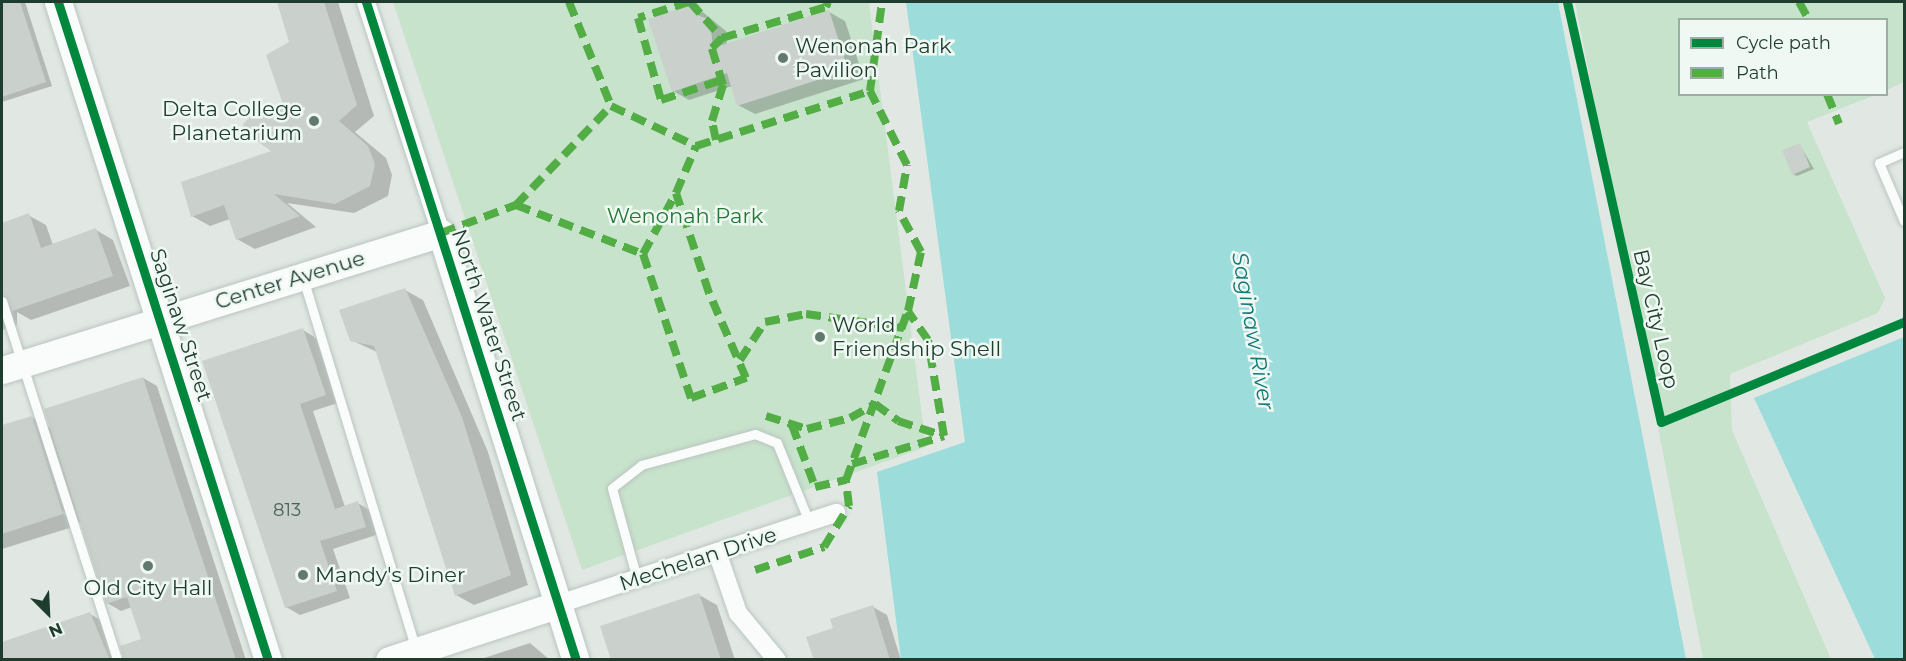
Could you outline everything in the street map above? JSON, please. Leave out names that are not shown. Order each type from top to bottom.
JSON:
[{"type":"street","name":"Saginaw Street","points":[[58,2],[268,660]]},
{"type":"street","name":"North Water Street","points":[[366,2],[576,660]]},
{"type":"street","name":"Center Avenue","points":[[12,367],[441,233]]},
{"type":"street","name":"Mechelan Drive","points":[[559,604],[836,513]]},
{"type":"street","points":[[717,552],[738,613],[777,660]]},
{"type":"street","points":[[389,660],[418,655],[559,604]]},
{"type":"lane","points":[[1905,152],[1879,163],[1905,221]]},
{"type":"lane","points":[[302,276],[418,655]]},
{"type":"lane","points":[[2,301],[12,367],[117,660]]},
{"type":"lane","points":[[637,579],[612,488],[641,465],[756,434],[777,442],[809,522]]},
{"type":"green space","name":"Wenonah Park","points":[[393,2],[869,2],[926,447],[582,570]]},
{"type":"green space","points":[[1575,2],[1904,2],[1904,82],[1888,90],[1888,18],[1678,18],[1678,96],[1872,96],[1807,122],[1885,298],[1878,313],[1730,374],[1732,430],[1831,659],[1703,659]]},
{"type":"water","name":"Saginaw River","points":[[906,2],[1558,2],[1686,659],[901,659],[877,472],[965,442]]},
{"type":"water","points":[[1904,337],[1904,659],[1875,659],[1754,398]]},
{"type":"building","points":[[2,2],[20,2],[46,82],[2,97]]},
{"type":"building","name":"Delta College Planetarium","points":[[277,2],[324,2],[357,105],[339,121],[368,146],[375,164],[370,186],[335,204],[274,194],[300,216],[236,240],[224,205],[191,217],[181,182],[271,151],[244,132],[243,124],[256,111],[284,107],[266,55],[289,42]]},
{"type":"building","name":"Wenonah Park Pavilion","points":[[694,3],[697,15],[710,20],[713,48],[829,10],[848,70],[737,106],[727,73],[672,92],[648,19]]},
{"type":"building","points":[[1800,143],[1810,167],[1792,175],[1782,150]]},
{"type":"building","points":[[29,213],[41,248],[96,228],[113,276],[12,311],[2,294],[2,223]]},
{"type":"building","points":[[405,288],[462,417],[511,575],[455,596],[374,346],[350,341],[339,310]]},
{"type":"building","points":[[303,328],[326,395],[300,404],[335,509],[358,501],[366,527],[320,541],[337,591],[285,608],[202,361]]},
{"type":"building","points":[[143,377],[236,660],[124,660],[120,646],[141,639],[127,597],[106,604],[44,409]]},
{"type":"building","points":[[32,416],[63,514],[2,534],[2,425]]},
{"type":"building","points":[[699,593],[721,660],[611,660],[600,626]]},
{"type":"building","points":[[873,605],[890,660],[814,660],[806,637],[833,628],[830,619]]},
{"type":"building","points":[[90,612],[110,660],[2,660],[2,642]]},
{"type":"marked path","points":[[569,2],[611,106],[696,146],[870,91]]},
{"type":"marked path","points":[[689,2],[638,18],[661,100],[722,80]]},
{"type":"marked path","points":[[690,2],[722,38]]},
{"type":"marked path","points":[[716,140],[712,121],[723,85],[712,48],[722,38],[826,7],[828,2]]},
{"type":"marked path","points":[[755,570],[824,547],[849,506],[846,480],[908,311],[921,252],[899,211],[907,165],[870,91],[882,2]]},
{"type":"marked path","points":[[1799,2],[1808,18]]},
{"type":"marked path","points":[[1828,96],[1839,124]]},
{"type":"marked path","points":[[441,233],[516,205],[611,106]]},
{"type":"marked path","points":[[643,254],[691,398],[746,378],[709,293],[676,193],[696,146]]},
{"type":"marked path","points":[[516,205],[643,254],[676,193]]},
{"type":"marked path","points":[[852,464],[944,436],[928,340],[908,311]]},
{"type":"marked path","points":[[740,360],[765,322],[806,314],[904,328]]},
{"type":"marked path","points":[[766,416],[807,429],[850,418],[875,404],[898,421],[944,436]]},
{"type":"marked path","points":[[792,425],[815,487],[846,480]]},
{"type":"cycle path","points":[[58,2],[268,660]]},
{"type":"cycle path","points":[[366,2],[576,660]]},
{"type":"cycle path","name":"Bay City Loop","points":[[1567,2],[1661,422],[1904,322]]},
{"type":"place","name":"Wenonah Park Pavilion","points":[[783,58]]},
{"type":"place","name":"Delta College Planetarium","points":[[314,121]]},
{"type":"place","name":"World Friendship Shell","points":[[820,337]]},
{"type":"place","name":"Old City Hall","points":[[148,566]]},
{"type":"place","name":"Mandy's Diner","points":[[303,575]]}]
